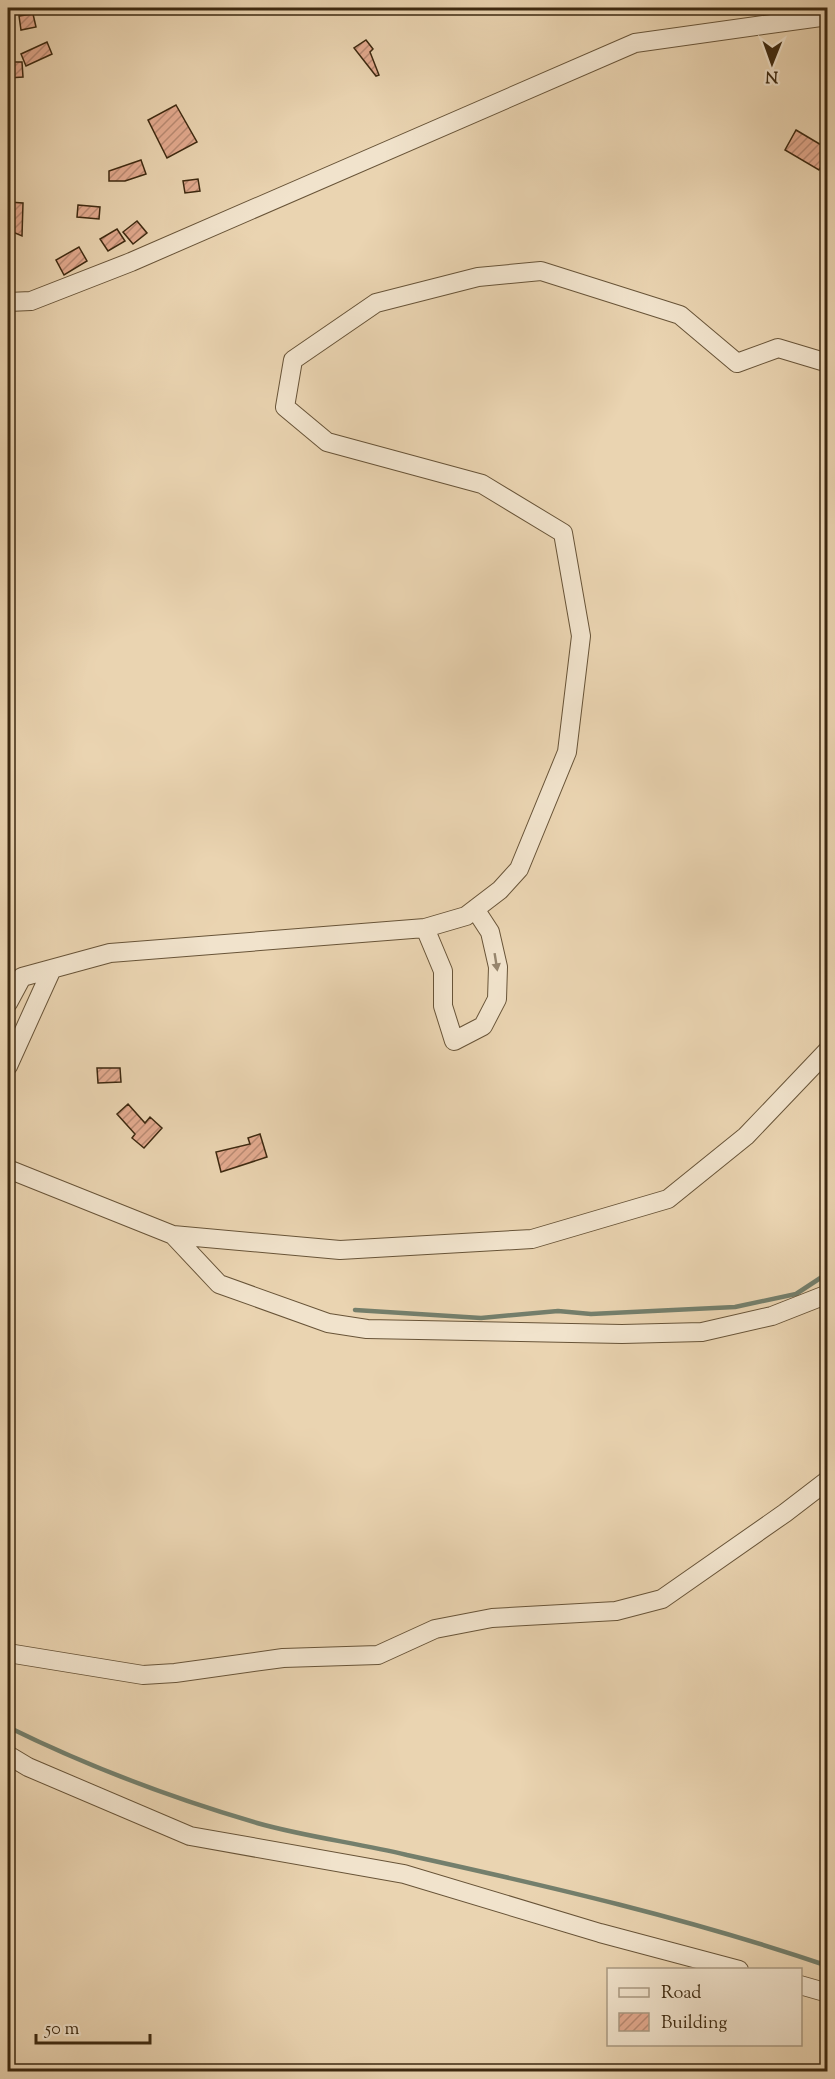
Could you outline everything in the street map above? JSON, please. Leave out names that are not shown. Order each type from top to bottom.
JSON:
[{"type":"street","points":[[8,302],[31,301],[132,262],[635,43],[828,16]]},
{"type":"street","points":[[8,1003],[22,977],[110,953],[425,928],[466,916],[500,890],[519,869],[567,752],[581,636],[563,533],[482,484],[327,442],[285,407],[293,360],[376,303],[478,277],[541,271],[680,315],[737,363],[778,348],[828,363]]},
{"type":"street","points":[[425,928],[443,971],[443,1006],[454,1041],[483,1026],[497,999],[498,968],[490,932],[475,909]]},
{"type":"street","points":[[8,1066],[52,969]]},
{"type":"street","points":[[8,1169],[173,1235],[340,1250],[532,1239],[668,1199],[746,1136],[828,1050]]},
{"type":"street","points":[[173,1235],[219,1284],[328,1323],[367,1329],[622,1334],[702,1332],[772,1316],[828,1294]]},
{"type":"street","points":[[8,1653],[143,1675],[175,1673],[283,1658],[378,1655],[435,1629],[481,1620],[556,1612],[616,1611],[662,1599],[828,1480]]},
{"type":"street","points":[[8,1755],[28,1767],[190,1836],[404,1874],[600,1933],[731,1968]]},
{"type":"street","points":[[802,1986],[828,1993]]},
{"type":"building","points":[[33,14],[36,27],[21,30],[19,16]]},
{"type":"building","points":[[366,40],[373,49],[370,52],[379,75],[376,76],[354,48]]},
{"type":"building","points":[[47,42],[52,54],[26,66],[21,54]]},
{"type":"building","points":[[8,62],[22,62],[23,77],[8,78]]},
{"type":"building","points":[[176,105],[197,142],[167,158],[148,120]]},
{"type":"building","points":[[796,130],[828,149],[828,155],[819,170],[785,150]]},
{"type":"building","points":[[141,160],[146,174],[125,181],[109,181],[109,171]]},
{"type":"building","points":[[198,179],[200,191],[185,193],[183,181]]},
{"type":"building","points":[[8,202],[23,203],[22,236],[8,230]]},
{"type":"building","points":[[78,205],[100,207],[99,219],[77,217]]},
{"type":"building","points":[[137,221],[147,233],[133,244],[123,232]]},
{"type":"building","points":[[117,229],[125,241],[108,251],[100,239]]},
{"type":"building","points":[[79,247],[87,261],[64,275],[56,260]]},
{"type":"building","points":[[97,1068],[120,1068],[121,1082],[98,1083]]},
{"type":"building","points":[[128,1104],[145,1123],[150,1117],[162,1128],[144,1148],[132,1138],[135,1134],[117,1114]]},
{"type":"building","points":[[260,1134],[267,1157],[221,1172],[216,1152],[250,1144],[248,1138]]},
{"type":"waterway","points":[[355,1310],[481,1318],[558,1311],[591,1314],[735,1307],[796,1294],[828,1273]]},
{"type":"waterway","points":[[8,1727],[130,1780],[257,1823],[619,1904],[724,1933],[828,1966]]}]
